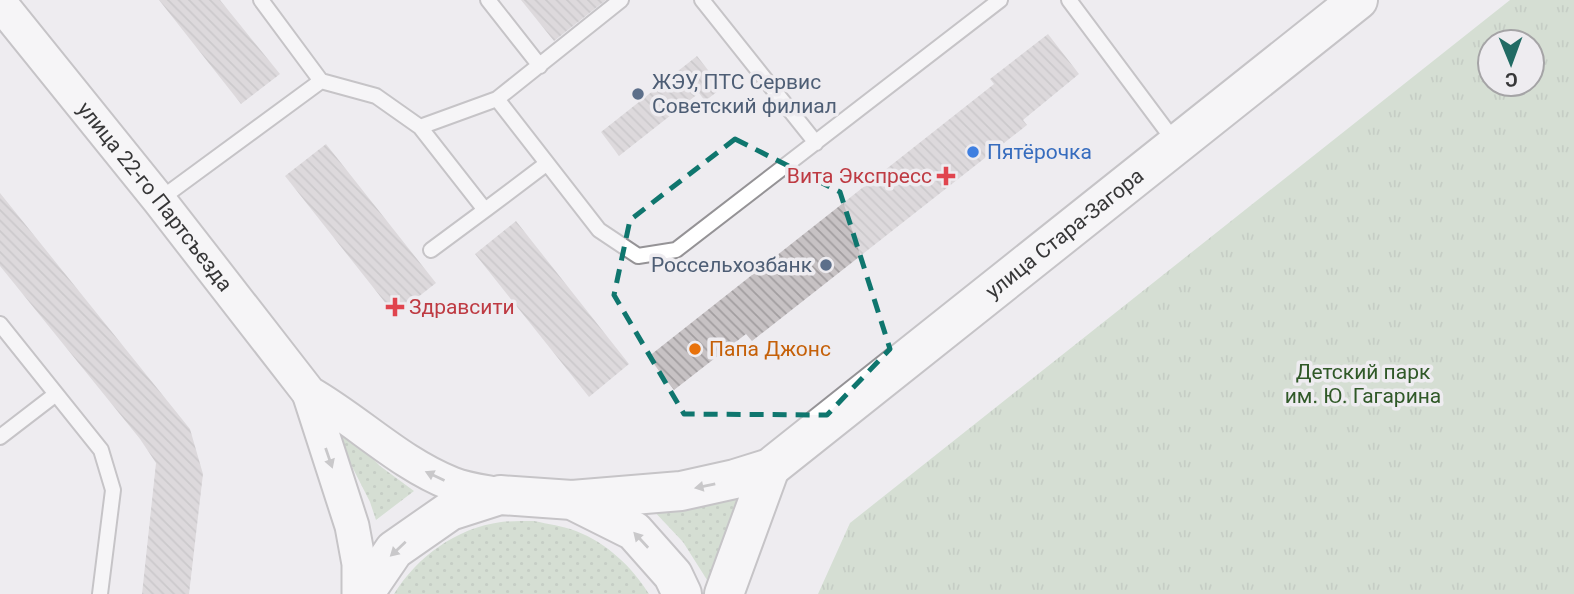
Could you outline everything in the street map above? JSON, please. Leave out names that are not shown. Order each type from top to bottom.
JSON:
[{"type":"main road","name":"улица Стара-Загора","points":[[572,500],[681,491],[770,468],[1358,0]]},
{"type":"main road","points":[[724,594],[770,468]]},
{"type":"main road","points":[[365,594],[394,550],[450,511],[500,495],[572,500],[634,531],[673,575],[682,594]]},
{"type":"street","name":"улица 22-го Партсъезда","points":[[0,3],[159,200],[309,393],[352,526],[359,564],[359,594]]},
{"type":"street","name":"улица 22-го Партсъезда","points":[[309,393],[418,468],[454,485],[500,495]]},
{"type":"lane","points":[[261,0],[321,81],[376,96],[420,127],[485,210]]},
{"type":"lane","points":[[488,0],[540,66]]},
{"type":"lane","points":[[420,127],[497,99],[621,0]]},
{"type":"lane","points":[[702,0],[816,143]]},
{"type":"lane","points":[[497,99],[599,230],[638,256],[676,250],[1000,0]]},
{"type":"lane","points":[[1069,0],[1176,143]]},
{"type":"lane","points":[[159,200],[321,81]]},
{"type":"lane","points":[[431,250],[546,164]]},
{"type":"lane","points":[[0,324],[101,450],[113,489],[100,594]]},
{"type":"lane","points":[[0,437],[56,394]]},
{"type":"highlighted area","points":[[735,139],[840,192],[890,349],[827,415],[684,414],[614,295],[630,220]]},
{"type":"green space","name":"Детский парк им. Ю. Гагарина","points":[[1510,0],[1574,0],[1574,594],[818,594],[850,523]]},
{"type":"green space","points":[[345,430],[380,466],[414,491],[376,520],[370,502],[337,437]]},
{"type":"green space","points":[[749,482],[730,520],[709,583],[683,542],[651,508]]},
{"type":"green space","points":[[534,521],[571,529],[598,542],[627,565],[649,594],[394,594],[414,568],[439,546],[453,538],[484,525]]},
{"type":"building","points":[[159,0],[220,0],[280,74],[241,104]]},
{"type":"building","points":[[521,0],[606,0],[554,41]]},
{"type":"building","points":[[1048,34],[1079,74],[1023,120],[1027,125],[752,341],[746,334],[674,390],[648,357],[994,84],[990,79]]},
{"type":"building","points":[[697,56],[722,88],[705,101],[699,93],[619,156],[601,132]]},
{"type":"building","points":[[326,144],[436,283],[395,315],[285,176]]},
{"type":"building","points":[[0,193],[190,429],[203,474],[189,594],[142,594],[156,463],[140,439],[0,266]]},
{"type":"building","points":[[516,221],[629,364],[589,397],[475,254]]},
{"type":"place","name":"ЖЭУ, ПТС Сервис Советский филиал","points":[[638,94]]},
{"type":"place","name":"Пятёрочка","points":[[973,152]]},
{"type":"place","name":"Вита Экспресс","points":[[946,176]]},
{"type":"place","name":"Россельхозбанк","points":[[826,265]]},
{"type":"place","name":"Здравсити","points":[[395,307]]},
{"type":"place","name":"Папа Джонс","points":[[695,349]]}]
